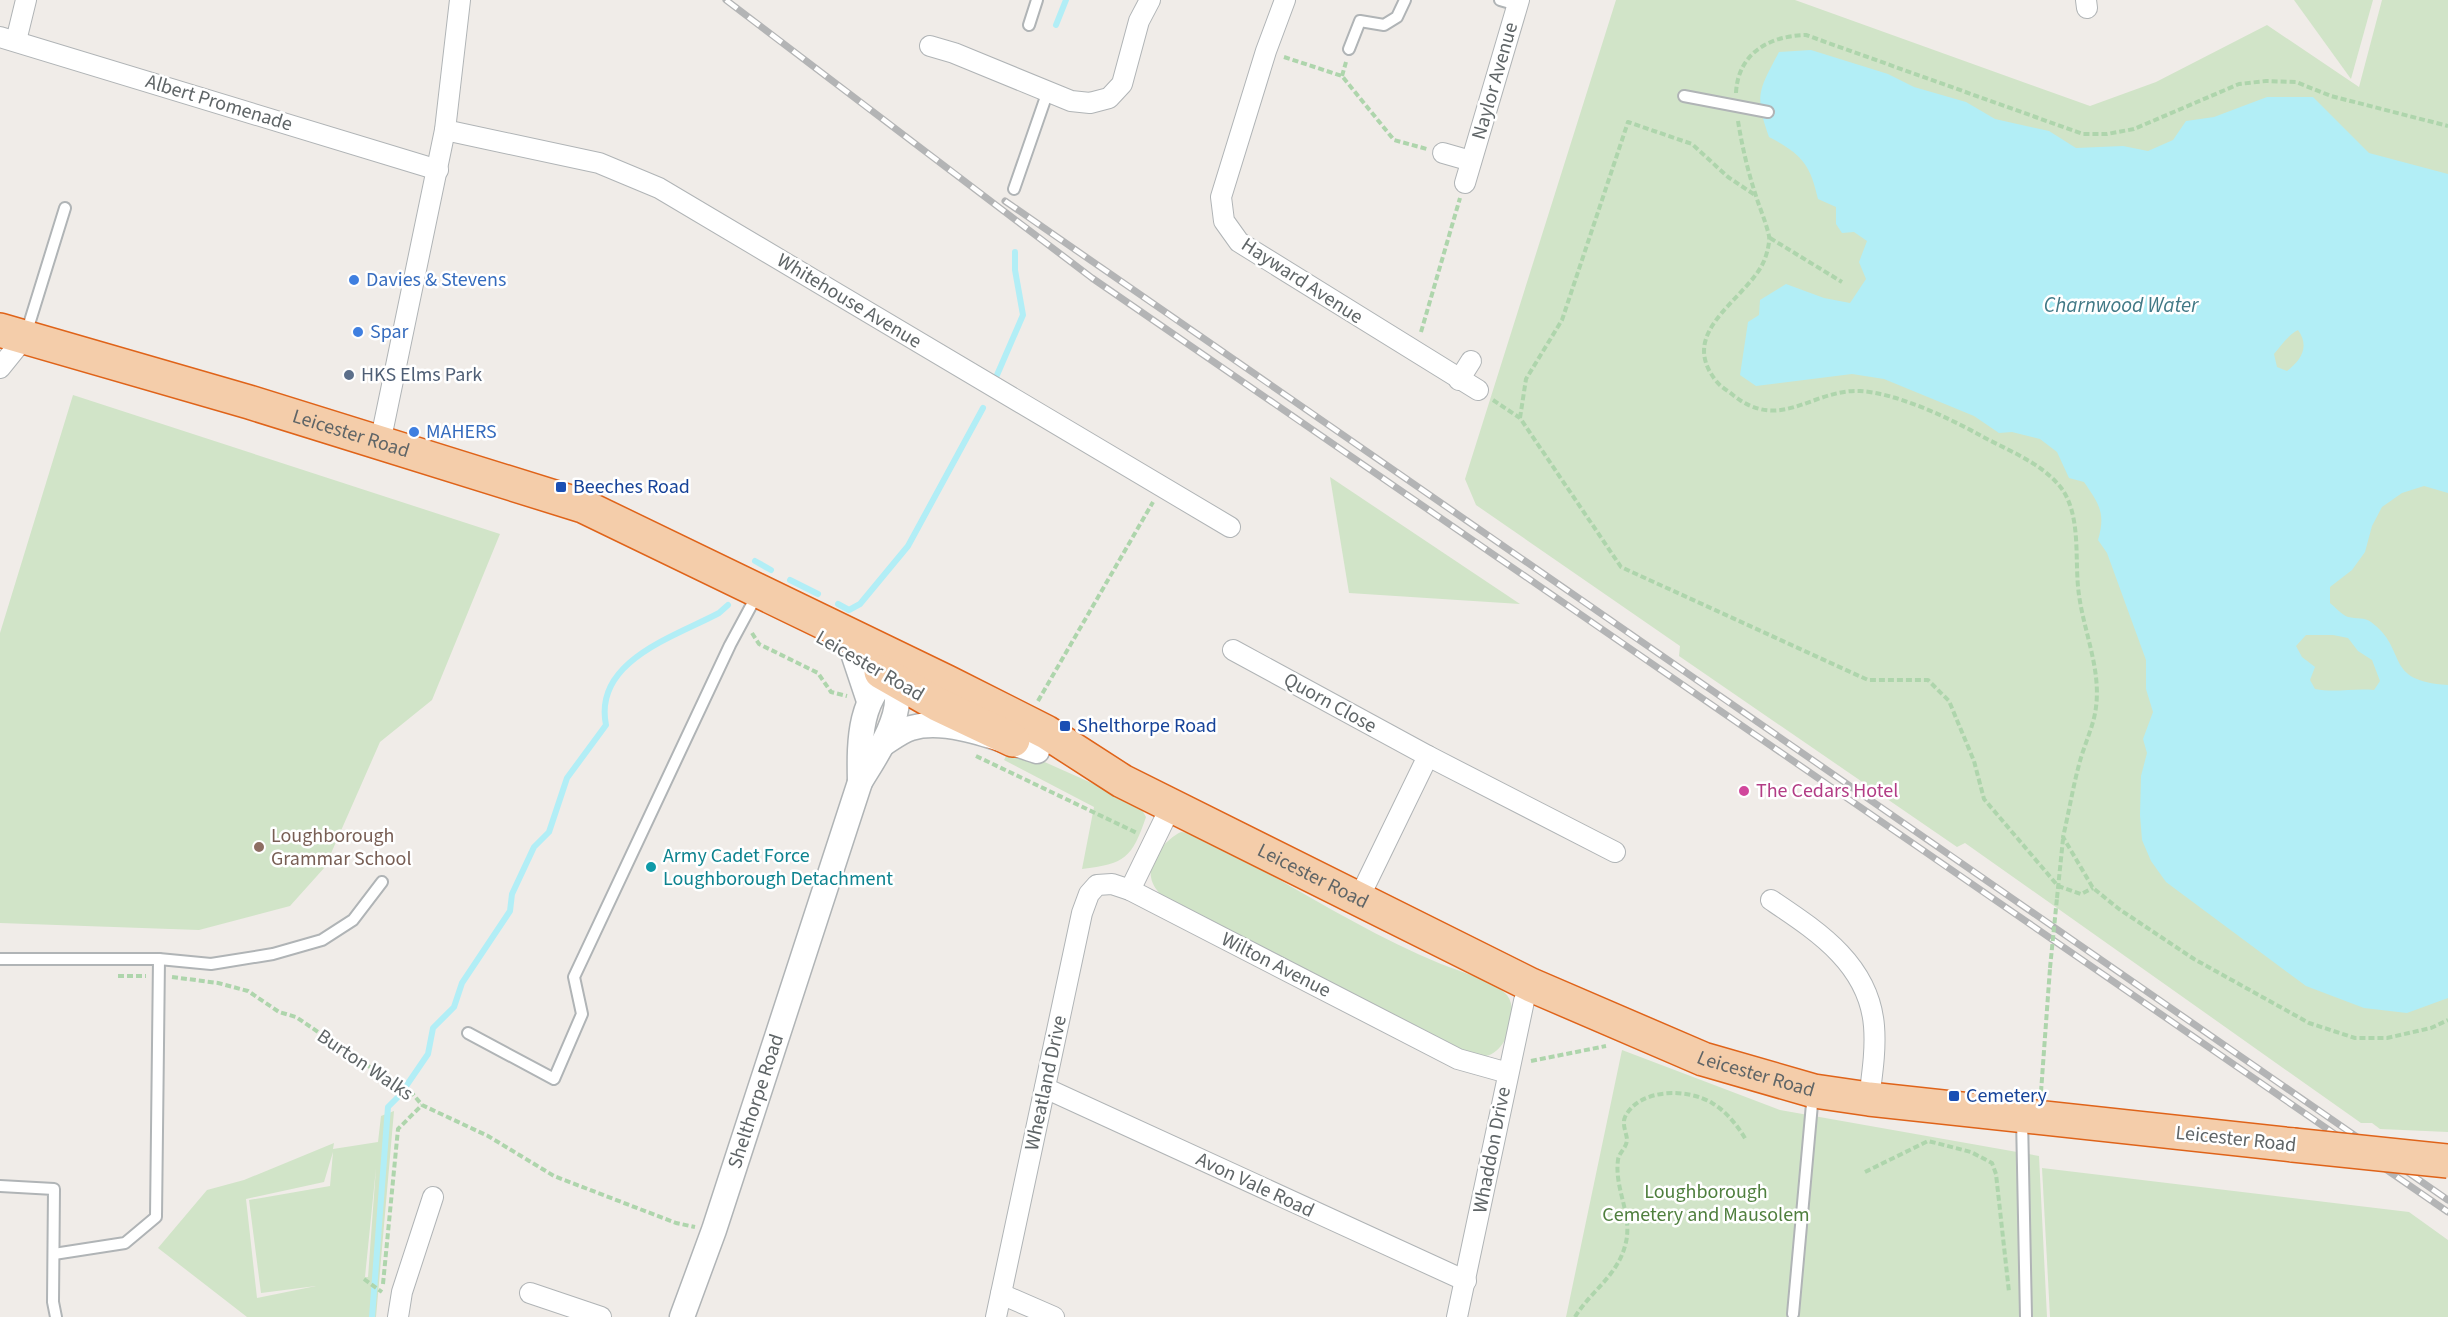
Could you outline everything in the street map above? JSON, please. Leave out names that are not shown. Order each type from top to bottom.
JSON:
[{"type":"highway","name":"Leicester Road","points":[[13,334],[583,506],[751,605],[857,648],[891,682],[1031,736],[1531,985],[1703,1059],[1814,1091],[1869,1099],[2448,1161]]},
{"type":"street","points":[[8,39],[26,0]]},
{"type":"street","points":[[380,443],[438,170],[445,130],[460,0]]},
{"type":"street","points":[[930,46],[954,53],[1071,101],[1090,103],[1108,98],[1122,84],[1139,21],[1150,0]]},
{"type":"street","name":"Hayward Avenue","points":[[1285,0],[1266,51],[1221,197],[1224,222],[1239,242],[1415,354],[1478,390]]},
{"type":"street","name":"Naylor Avenue","points":[[1465,183],[1512,2]]},
{"type":"street","name":"Albert Promenade","points":[[8,39],[438,170]]},
{"type":"street","name":"Whitehouse Avenue","points":[[445,130],[599,164],[659,188],[1230,527]]},
{"type":"street","name":"Naylor Avenue","points":[[1443,153],[1471,161]]},
{"type":"street","points":[[0,368],[13,334]]},
{"type":"street","points":[[1459,380],[1471,361]]},
{"type":"street","name":"Shelthorpe Road","points":[[682,1317],[714,1230],[860,782],[883,744],[896,708],[896,692],[891,682],[857,648]]},
{"type":"street","name":"Quorn Close","points":[[1233,650],[1428,756],[1615,852]]},
{"type":"street","name":"Shelthorpe Road","points":[[860,782],[859,740],[891,682]]},
{"type":"street","name":"Shelthorpe Road","points":[[883,744],[908,728],[924,725],[1031,736]]},
{"type":"street","points":[[1358,900],[1428,756]]},
{"type":"street","points":[[1130,890],[1171,806]]},
{"type":"street","name":"Wheatland Drive","points":[[996,1317],[1089,894],[1097,885],[1112,884],[1130,890]]},
{"type":"street","name":"Wilton Avenue","points":[[1130,890],[1458,1059],[1508,1073]]},
{"type":"street","points":[[1771,900],[1817,931],[1843,954],[1865,989],[1874,1025],[1869,1099]]},
{"type":"street","name":"Whaddon Drive","points":[[1457,1317],[1524,1000],[1531,985]]},
{"type":"street","name":"Avon Vale Road","points":[[1045,1088],[1466,1281]]},
{"type":"street","points":[[398,1317],[402,1292],[433,1197]]},
{"type":"street","points":[[530,1293],[601,1317]]},
{"type":"street","points":[[1001,1294],[1054,1317]]},
{"type":"lane","points":[[1029,25],[1037,0]]},
{"type":"lane","points":[[1349,49],[1360,21],[1384,25],[1397,17],[1405,0]]},
{"type":"lane","points":[[1014,189],[1048,91]]},
{"type":"lane","points":[[1684,96],[1768,112]]},
{"type":"lane","points":[[13,334],[65,208]]},
{"type":"lane","points":[[468,1032],[554,1079],[582,1014],[574,977],[751,605]]},
{"type":"lane","points":[[0,959],[159,959],[211,964],[273,954],[322,940],[353,920],[382,882]]},
{"type":"lane","points":[[54,1254],[125,1243],[156,1217],[159,959]]},
{"type":"lane","points":[[1793,1314],[1814,1091]]},
{"type":"lane","points":[[2026,1317],[2031,1116]]},
{"type":"lane","points":[[0,1186],[54,1189],[53,1302],[56,1317]]},
{"type":"path","points":[[2031,1116],[2050,968],[2063,837],[2080,763],[2096,708],[2097,682],[2079,593],[2079,566],[2071,511],[2063,490],[2045,470],[1952,420],[1880,394],[1858,391],[1839,394],[1800,407],[1776,411],[1755,410],[1717,383],[1708,368],[1704,344],[1713,323],[1750,282],[1764,261],[1770,238],[1756,196],[1735,105],[1737,79],[1747,59],[1765,42],[1785,35],[1806,35],[2083,134],[2107,134],[2134,129],[2239,84],[2266,81],[2296,82],[2331,96],[2448,126]]},
{"type":"path","points":[[1266,51],[1342,76],[1394,140],[1443,153]]},
{"type":"path","points":[[1520,418],[1526,379],[1562,320],[1628,123],[1692,144],[1728,177],[1756,196]]},
{"type":"path","points":[[1415,354],[1465,183]]},
{"type":"path","points":[[1770,238],[1842,282]]},
{"type":"path","points":[[1478,390],[1520,418],[1621,567],[1868,680],[1928,680],[1949,701],[1974,761],[1984,799],[2058,886],[2081,894],[2093,888]]},
{"type":"path","points":[[1031,736],[1162,487]]},
{"type":"path","points":[[751,605],[759,644],[818,673],[831,692],[891,682]]},
{"type":"path","points":[[966,750],[1153,843]]},
{"type":"path","points":[[2063,837],[2093,888],[2194,959],[2309,1023],[2355,1038],[2387,1038],[2431,1028],[2448,1020]]},
{"type":"path","name":"Burton Walks","points":[[112,976],[159,977],[218,983],[248,991],[279,1012],[296,1017],[377,1072],[388,1084],[411,1092],[422,1105],[488,1136],[554,1176],[676,1223],[714,1230]]},
{"type":"path","points":[[1575,1317],[1618,1262],[1627,1239],[1626,1204],[1618,1161],[1626,1144],[1624,1120],[1629,1111],[1636,1104],[1657,1095],[1672,1093],[1694,1096],[1714,1104],[1746,1140]]},
{"type":"path","points":[[382,1292],[398,1129],[422,1105]]},
{"type":"path","points":[[1865,1172],[1928,1141],[1971,1152],[1992,1163],[1996,1174],[2009,1293]]},
{"type":"path","points":[[364,1279],[377,1288]]},
{"type":"green space","points":[[1616,0],[1795,0],[2090,106],[2156,82],[2267,25],[2359,87],[2382,0],[2448,0],[2448,1132],[2380,1129],[2372,1123],[2361,1123],[1965,843],[1957,847],[1679,656],[1680,646],[1476,505],[1465,479]]},
{"type":"green space","points":[[2294,0],[2373,0],[2351,79]]},
{"type":"green space","points":[[73,395],[500,534],[432,700],[380,742],[325,867],[290,906],[199,930],[0,923],[0,633]]},
{"type":"green space","points":[[1330,477],[1520,604],[1349,593]]},
{"type":"green space","points":[[1011,747],[1132,801],[1141,808],[1146,817],[1131,850],[1108,865],[1082,869],[1094,807],[1004,760]]},
{"type":"green space","points":[[1181,832],[1207,838],[1381,936],[1411,951],[1494,985],[1507,995],[1512,1011],[1509,1030],[1500,1047],[1486,1056],[1459,1050],[1163,897],[1152,880],[1152,864],[1164,845]]},
{"type":"green space","name":"Loughborough Cemetery and Mausolem","points":[[1622,1050],[1780,1110],[2039,1156],[2047,1317],[1566,1317]]},
{"type":"green space","points":[[394,1111],[376,1317],[247,1317],[158,1248],[207,1190],[244,1180],[334,1143],[333,1149],[378,1142],[381,1116]],"holes":[[[333,1152],[330,1186],[249,1200],[261,1293],[316,1286],[257,1298],[246,1199],[324,1182]],[[376,1168],[368,1277],[365,1277]]]},
{"type":"green space","points":[[2042,1168],[2409,1212],[2448,1240],[2448,1317],[2050,1317]]},
{"type":"water","name":"Charnwood Water","points":[[1811,50],[1888,74],[1914,87],[1966,102],[1995,119],[2049,131],[2076,148],[2123,146],[2148,151],[2173,140],[2186,121],[2214,117],[2267,97],[2313,97],[2369,153],[2448,174],[2448,493],[2424,486],[2402,493],[2382,507],[2372,526],[2365,552],[2352,570],[2330,587],[2330,603],[2346,616],[2371,622],[2383,633],[2405,671],[2413,677],[2448,685],[2448,998],[2407,1013],[2364,1008],[2306,986],[2166,882],[2151,861],[2142,840],[2141,776],[2147,753],[2143,739],[2153,712],[2146,689],[2146,660],[2107,553],[2098,540],[2101,523],[2100,509],[2084,482],[2069,478],[2057,452],[2040,439],[2012,432],[1999,433],[1974,416],[1884,379],[1852,374],[1756,386],[1740,375],[1748,322],[1759,315],[1760,300],[1786,284],[1824,298],[1850,303],[1866,279],[1859,262],[1867,241],[1854,232],[1842,233],[1836,224],[1836,207],[1818,199],[1811,177],[1802,161],[1789,149],[1769,137],[1761,111],[1761,93],[1779,52]],"holes":[[[2298,330],[2303,342],[2300,358],[2287,371],[2277,367],[2274,354],[2288,337]],[[2306,635],[2333,635],[2348,638],[2358,651],[2372,660],[2380,681],[2374,690],[2315,689],[2310,680],[2315,667],[2302,657],[2296,646]]]},
{"type":"waterway","points":[[1056,25],[1066,0]]},
{"type":"waterway","points":[[997,375],[1023,315],[1015,270],[1015,252]]},
{"type":"waterway","points":[[838,604],[849,610],[860,604],[908,546],[983,408]]},
{"type":"waterway","points":[[755,561],[771,570]]},
{"type":"waterway","points":[[790,580],[818,594]]},
{"type":"waterway","points":[[372,1317],[388,1107],[400,1095],[428,1054],[433,1028],[454,1007],[462,983],[510,911],[512,894],[534,847],[549,832],[567,778],[606,725],[605,703],[612,684],[624,668],[641,654],[719,613],[728,605]]},
{"type":"railway","points":[[726,0],[1092,278],[2448,1212]]},
{"type":"railway","points":[[1005,201],[2448,1200]]},
{"type":"place","name":"Davies & Stevens","points":[[354,280]]},
{"type":"place","name":"Spar","points":[[358,332]]},
{"type":"place","name":"HKS Elms Park","points":[[349,375]]},
{"type":"place","name":"MAHERS","points":[[414,432]]},
{"type":"place","name":"Beeches Road","points":[[561,487]]},
{"type":"place","name":"Shelthorpe Road","points":[[1065,726]]},
{"type":"place","name":"The Cedars Hotel","points":[[1744,791]]},
{"type":"place","name":"Loughborough Grammar School","points":[[259,847]]},
{"type":"place","name":"Army Cadet Force Loughborough Detachment","points":[[651,867]]},
{"type":"place","name":"Cemetery","points":[[1954,1096]]}]
